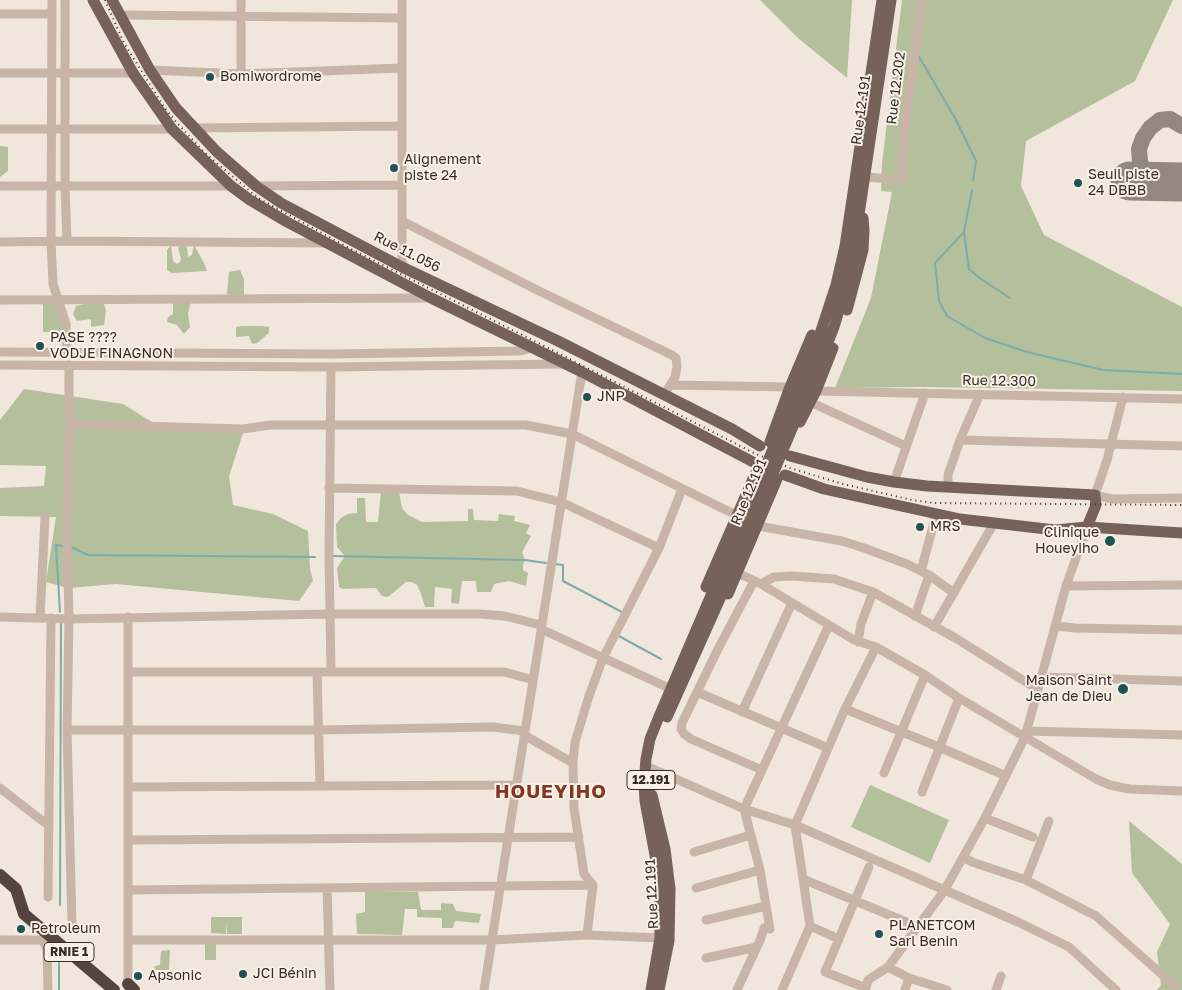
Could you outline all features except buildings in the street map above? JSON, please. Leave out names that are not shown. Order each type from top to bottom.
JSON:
[{"type":"highway","name":"RNIE 1","points":[[0,875],[16,889],[24,914],[45,936],[114,990]]},
{"type":"main road","points":[[93,0],[133,73],[172,129],[231,186],[268,212],[431,298],[562,364],[582,372],[755,467],[765,479],[781,477],[824,490],[936,515],[994,523],[1055,530],[1087,527],[1182,533]]},
{"type":"main road","name":"Rue 11.056","points":[[112,0],[150,70],[176,108],[217,152],[256,186],[281,203],[402,267],[558,341],[664,396],[765,444]]},
{"type":"main road","name":"Rue 12.191","points":[[659,990],[669,942],[670,888],[665,849],[652,801],[650,778],[656,745],[685,668],[818,353],[834,327],[849,274],[855,208],[882,0]]},
{"type":"main road","name":"Rue 12.191","points":[[855,208],[866,177],[892,0]]},
{"type":"main road","points":[[855,208],[864,224],[864,238],[853,289],[834,346],[789,452],[790,465],[781,477],[758,526],[704,652],[700,660],[685,668],[680,652],[684,640],[755,467],[754,453],[765,444],[816,325],[843,221],[855,208]]},
{"type":"main road","points":[[765,444],[779,443],[789,452],[867,477],[894,482],[948,487],[1095,495],[1096,505],[1087,527]]},
{"type":"main road","name":"Rue 12.191","points":[[650,990],[660,938],[659,877],[645,801],[644,770],[650,739],[671,689],[685,668]]},
{"type":"street","points":[[52,0],[51,242],[53,284],[66,324],[67,352]]},
{"type":"street","points":[[65,0],[65,186],[67,241]]},
{"type":"street","points":[[240,74],[241,0]]},
{"type":"street","points":[[402,0],[402,267]]},
{"type":"street","name":"Rue 12.202","points":[[866,177],[904,180],[902,161],[905,124],[922,0]]},
{"type":"street","points":[[0,14],[52,14]]},
{"type":"street","points":[[120,15],[402,18]]},
{"type":"street","points":[[150,70],[240,74],[402,68]]},
{"type":"street","points":[[0,73],[133,73]]},
{"type":"street","points":[[194,128],[402,126]]},
{"type":"street","points":[[0,129],[172,129]]},
{"type":"street","points":[[256,186],[402,185]]},
{"type":"street","points":[[0,186],[231,186]]},
{"type":"street","points":[[402,221],[539,291],[672,355],[676,358],[677,367],[675,377],[664,396]]},
{"type":"street","points":[[0,242],[328,243]]},
{"type":"street","points":[[0,300],[431,298]]},
{"type":"street","points":[[0,352],[332,354],[513,351],[531,348]]},
{"type":"street","points":[[0,366],[562,364]]},
{"type":"street","points":[[69,365],[67,730],[72,925]]},
{"type":"street","points":[[331,366],[331,672]]},
{"type":"street","points":[[484,990],[582,372]]},
{"type":"street","points":[[671,384],[790,387]]},
{"type":"street","name":"Rue 12.300","points":[[816,391],[1182,399]]},
{"type":"street","points":[[894,482],[925,393]]},
{"type":"street","points":[[948,487],[948,475],[960,440],[980,394]]},
{"type":"street","points":[[1123,397],[1112,445],[1095,495],[1112,500],[1182,498]]},
{"type":"street","points":[[810,402],[906,446]]},
{"type":"street","points":[[69,424],[243,429],[270,425],[526,425],[572,434],[736,515]]},
{"type":"street","points":[[960,440],[1182,446]]},
{"type":"street","points":[[330,488],[517,491],[561,502],[659,548]]},
{"type":"street","points":[[587,935],[593,885],[584,874],[574,800],[573,763],[575,742],[603,658],[659,548],[682,489]]},
{"type":"street","points":[[915,616],[936,515]]},
{"type":"street","points":[[40,618],[45,517]]},
{"type":"street","points":[[934,627],[994,523]]},
{"type":"street","points":[[758,526],[842,541],[907,564],[925,573],[954,593]]},
{"type":"street","points":[[869,867],[825,972],[865,989],[868,980],[888,967],[944,892],[986,818],[1026,734],[1066,586],[1087,527]]},
{"type":"street","points":[[738,573],[858,642],[876,647],[925,675],[959,698],[1026,734],[1096,779],[1110,785],[1128,789],[1182,791]]},
{"type":"street","points":[[762,770],[684,734],[681,729],[682,723],[718,649],[758,583],[774,577],[792,576],[834,579],[873,592],[957,639],[1037,689]]},
{"type":"street","points":[[1066,586],[1182,585]]},
{"type":"street","points":[[858,642],[861,624],[873,592]]},
{"type":"street","points":[[742,712],[792,603]]},
{"type":"street","points":[[0,617],[69,619],[330,614],[494,615],[517,618],[541,627],[671,689]]},
{"type":"street","points":[[128,617],[128,940],[131,987]]},
{"type":"street","points":[[48,897],[51,618]]},
{"type":"street","points":[[737,990],[764,928],[770,929],[760,870],[744,809],[829,625]]},
{"type":"street","points":[[1055,626],[1182,630]]},
{"type":"street","points":[[782,990],[810,926],[794,826],[845,709],[876,647]]},
{"type":"street","points":[[128,672],[505,672],[533,680]]},
{"type":"street","points":[[317,672],[320,786]]},
{"type":"street","points":[[884,773],[925,675]]},
{"type":"street","points":[[1040,677],[1182,682]]},
{"type":"street","points":[[697,692],[828,748]]},
{"type":"street","points":[[922,792],[959,698]]},
{"type":"street","points":[[845,709],[1006,776]]},
{"type":"street","points":[[67,730],[318,730],[493,727],[524,733],[573,763]]},
{"type":"street","points":[[1026,734],[1182,736]]},
{"type":"street","points":[[651,768],[744,809],[794,826],[944,892],[1018,922],[1070,947],[1116,990]]},
{"type":"street","points":[[128,787],[516,785]]},
{"type":"street","points":[[0,788],[49,826]]},
{"type":"street","points":[[986,818],[1033,837]]},
{"type":"street","points":[[1026,880],[1042,844],[1049,821]]},
{"type":"street","points":[[694,852],[751,835]]},
{"type":"street","points":[[128,840],[579,837]]},
{"type":"street","points":[[963,857],[972,862],[1026,880],[1096,916],[1175,986]]},
{"type":"street","points":[[696,888],[760,870]]},
{"type":"street","points":[[803,879],[918,927]]},
{"type":"street","points":[[128,890],[593,885]]},
{"type":"street","points":[[327,888],[330,990]]},
{"type":"street","points":[[706,920],[766,906]]},
{"type":"street","points":[[810,926],[839,939]]},
{"type":"street","points":[[128,940],[492,940],[587,935],[660,938]]},
{"type":"street","points":[[0,940],[45,936],[48,990]]},
{"type":"street","points":[[706,958],[757,947]]},
{"type":"street","points":[[888,967],[909,978],[947,990]]},
{"type":"street","points":[[996,990],[1001,976]]},
{"type":"street","points":[[905,990],[909,978]]},
{"type":"green space","points":[[760,0],[852,0],[847,78],[798,38]]},
{"type":"green space","points":[[902,0],[1173,0],[1135,81],[1026,141],[1021,186],[1044,235],[1182,307],[1182,391],[923,387],[835,388],[871,298],[892,192],[881,191],[882,163]]},
{"type":"green space","points":[[0,146],[8,147],[8,171],[0,177]]},
{"type":"green space","points":[[171,245],[173,261],[177,264],[181,259],[178,248],[182,245],[187,247],[188,257],[192,255],[194,245],[207,271],[172,273],[167,270],[167,250]]},
{"type":"green space","points":[[240,270],[244,279],[244,297],[227,294],[229,272]]},
{"type":"green space","points":[[103,300],[106,311],[104,325],[91,327],[91,319],[77,321],[73,314],[76,306]]},
{"type":"green space","points":[[173,300],[191,301],[188,313],[190,327],[184,334],[177,325],[167,322],[168,317],[173,314]]},
{"type":"green space","points":[[58,302],[64,334],[61,345],[57,342],[54,332],[43,332],[43,303]]},
{"type":"green space","points":[[236,327],[269,327],[269,333],[257,343],[252,344],[249,336],[236,337]]},
{"type":"green space","points":[[24,389],[123,404],[163,429],[244,430],[229,476],[233,505],[273,514],[308,531],[310,568],[313,581],[299,601],[116,584],[68,588],[46,582],[56,517],[0,516],[0,488],[44,486],[46,466],[0,465],[0,420]]},
{"type":"green space","points":[[381,491],[399,492],[402,508],[408,515],[422,522],[468,521],[468,509],[473,509],[474,520],[498,521],[499,514],[515,516],[514,521],[530,525],[526,533],[531,536],[522,552],[525,560],[523,570],[528,573],[526,586],[509,581],[494,584],[491,592],[477,592],[476,581],[462,581],[459,604],[451,603],[452,589],[435,587],[434,607],[425,607],[417,585],[412,582],[406,582],[388,597],[382,596],[376,588],[343,589],[339,587],[337,568],[345,556],[337,547],[336,524],[348,514],[357,513],[357,498],[365,498],[366,522],[378,522]]},
{"type":"green space","points":[[870,785],[949,820],[930,863],[851,827]]},
{"type":"green space","points":[[1129,821],[1182,864],[1182,990],[1157,990],[1161,985],[1157,952],[1170,924],[1132,873]]},
{"type":"green space","points":[[365,891],[418,892],[421,910],[441,910],[441,903],[453,904],[456,911],[481,914],[479,923],[455,921],[453,928],[442,928],[442,918],[417,917],[417,909],[405,909],[402,935],[357,934],[356,914],[365,912]]},
{"type":"green space","points":[[211,917],[242,917],[242,934],[227,934],[227,923],[226,934],[211,933]]},
{"type":"green space","points":[[216,940],[216,960],[205,960],[205,943]]},
{"type":"green space","points":[[170,950],[169,970],[153,970],[155,966],[160,965],[161,951]]},
{"type":"waterway","points":[[918,55],[955,118],[976,161],[973,180]]},
{"type":"waterway","points":[[972,190],[964,232],[935,263],[939,301],[947,316],[985,338],[1027,352],[1103,370],[1182,374]]},
{"type":"waterway","points":[[964,232],[969,269],[1010,298]]},
{"type":"waterway","points":[[60,612],[56,545],[64,546]]},
{"type":"waterway","points":[[71,547],[88,555],[315,557]]},
{"type":"waterway","points":[[332,556],[525,560],[546,563]]},
{"type":"waterway","points":[[555,564],[563,565],[563,581],[622,612]]},
{"type":"waterway","points":[[60,905],[61,624]]},
{"type":"waterway","points":[[617,635],[661,659]]},
{"type":"waterway","points":[[59,963],[59,990]]},
{"type":"taxiway","points":[[1182,126],[1170,119],[1160,120],[1150,128],[1143,138],[1139,149],[1143,171],[1150,181],[1159,188],[1170,192],[1182,192]]},
{"type":"runway","points":[[1130,181],[1182,182]]},
{"type":"railway","points":[[105,0],[124,43],[164,107],[205,153],[258,198],[349,248],[754,453],[790,468],[843,484],[912,500],[934,503],[1182,505]]},
{"type":"place","name":"Bomiwordrome","points":[[210,77]]},
{"type":"place","name":"Alignement piste 24","points":[[394,168]]},
{"type":"place","name":"Seuil piste 24 DBBB","points":[[1078,183]]},
{"type":"place","name":"PASE ???? VODJE FINAGNON","points":[[40,346]]},
{"type":"place","name":"JNP","points":[[587,397]]},
{"type":"place","name":"MRS","points":[[920,527]]},
{"type":"place","name":"Clinique Houeyiho","points":[[1110,541]]},
{"type":"place","name":"Maison Saint Jean de Dieu","points":[[1123,689]]},
{"type":"place","name":"Petroleum","points":[[21,929]]},
{"type":"place","name":"PLANETCOM Sarl Benin","points":[[879,934]]},
{"type":"place","name":"JCI Bénin","points":[[243,974]]},
{"type":"place","name":"Apsonic","points":[[138,976]]},
{"type":"district","name":"HOUEYIHO","points":[[551,792]]}]
